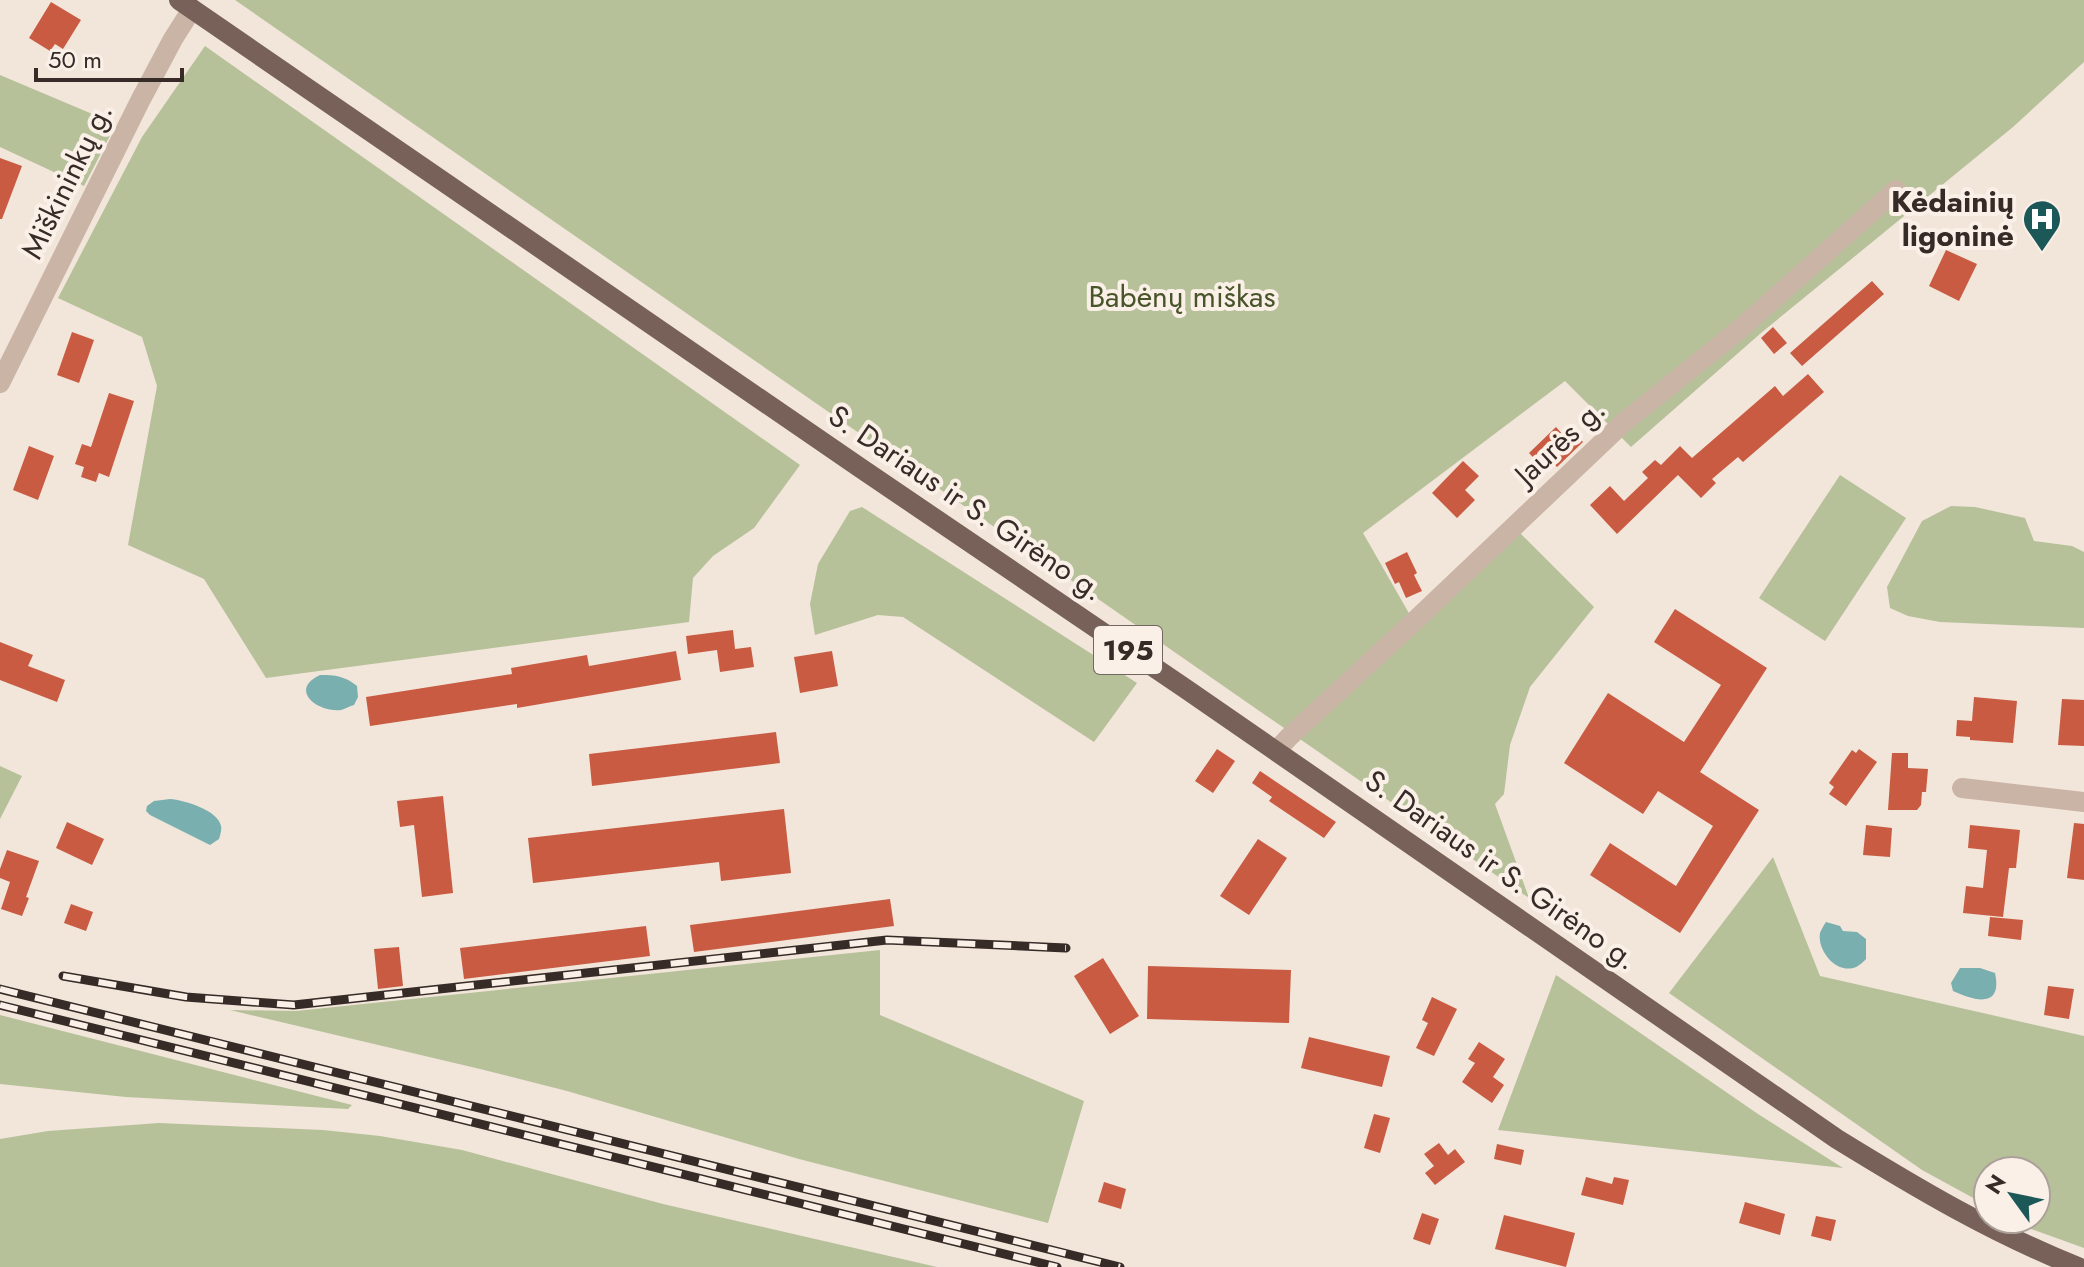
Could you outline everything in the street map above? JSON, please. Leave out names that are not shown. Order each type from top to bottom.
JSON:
[{"type":"main road","name":"S. Dariaus ir S. Girėno g.","points":[[186,4],[1837,1139],[1918,1189],[1987,1226],[2078,1267]]},
{"type":"street","name":"Miškininkų g.","points":[[0,383],[173,39],[186,4]]},
{"type":"street","name":"Jaurės g.","points":[[1276,751],[1623,423],[1740,329],[1896,190]]},
{"type":"street","points":[[1962,788],[2084,802]]},
{"type":"green space","name":"Babėnų miškas","points":[[235,0],[2084,0],[2084,62],[2013,127],[1761,333],[1631,447],[1565,381],[1363,533],[1410,615],[1520,533],[1594,607],[1530,687],[1510,745],[1504,794],[1495,804],[1529,898]]},
{"type":"green space","points":[[205,46],[800,465],[754,528],[713,556],[693,578],[689,622],[266,678],[204,579],[128,545],[157,386],[142,337],[58,298],[142,137]]},
{"type":"green space","points":[[0,75],[116,124],[84,186],[0,147]]},
{"type":"green space","points":[[1840,475],[1906,518],[1825,641],[1759,598]]},
{"type":"green space","points":[[1951,506],[1975,507],[2025,518],[2034,541],[2072,546],[2084,552],[2084,628],[1940,622],[1908,616],[1890,608],[1887,587],[1922,521]]},
{"type":"green space","points":[[862,507],[1137,683],[1094,742],[903,617],[878,615],[815,635],[810,604],[818,564],[850,511]]},
{"type":"green space","points":[[0,766],[22,776],[0,819]]},
{"type":"green space","points":[[1773,857],[1820,976],[2084,1036],[2084,1248],[2048,1235],[2052,1235],[2052,1155],[1972,1155],[1972,1197],[1922,1170],[1669,993]]},
{"type":"green space","points":[[880,950],[880,1015],[1084,1101],[1048,1223],[799,1159],[567,1091],[230,1010],[296,1011]]},
{"type":"green space","points":[[1556,975],[1758,1114],[1843,1168],[1498,1130]]},
{"type":"green space","points":[[0,1015],[352,1105],[348,1109],[126,1097],[0,1084]]},
{"type":"green space","points":[[159,1123],[323,1130],[462,1150],[663,1204],[937,1267],[0,1267],[0,1139],[48,1131]]},
{"type":"water","points":[[320,675],[340,677],[357,686],[358,697],[354,705],[332,710],[310,699],[307,687]]},
{"type":"water","points":[[170,799],[191,804],[214,815],[221,826],[219,839],[210,845],[146,811],[154,801]]},
{"type":"water","points":[[1826,922],[1840,926],[1843,931],[1857,932],[1866,939],[1866,959],[1849,969],[1835,965],[1825,954],[1820,940]]},
{"type":"water","points":[[1960,968],[1980,968],[1995,973],[1995,993],[1977,999],[1953,991],[1951,983]]},
{"type":"building","points":[[51,2],[81,20],[63,49],[55,44],[50,51],[29,38]]},
{"type":"building","points":[[0,158],[22,166],[2,219],[0,219]]},
{"type":"building","points":[[1946,250],[1977,264],[1959,301],[1929,286]]},
{"type":"building","points":[[1872,281],[1884,294],[1802,366],[1790,353]]},
{"type":"building","points":[[1773,327],[1787,343],[1774,354],[1761,338]]},
{"type":"building","points":[[72,332],[94,340],[79,383],[57,375]]},
{"type":"building","points":[[1808,374],[1824,392],[1743,462],[1738,457],[1712,479],[1716,483],[1701,498],[1678,475],[1617,534],[1590,505],[1610,486],[1624,501],[1648,478],[1642,472],[1655,460],[1661,465],[1680,446],[1692,458],[1775,386],[1783,396]]},
{"type":"building","points":[[109,393],[134,401],[109,477],[99,473],[96,482],[81,477],[84,467],[75,464],[82,444],[91,447]]},
{"type":"building","points":[[1556,427],[1565,437],[1572,430],[1583,442],[1557,467],[1553,463],[1546,471],[1529,453]]},
{"type":"building","points":[[29,446],[54,456],[38,500],[13,490]]},
{"type":"building","points":[[1463,461],[1479,476],[1465,490],[1475,500],[1457,518],[1432,493]]},
{"type":"building","points":[[1407,552],[1422,591],[1406,598],[1385,563]]},
{"type":"building","points":[[1675,609],[1767,668],[1700,772],[1759,810],[1680,933],[1590,875],[1610,843],[1676,886],[1713,826],[1658,791],[1643,814],[1564,763],[1608,693],[1684,742],[1721,685],[1654,642]]},
{"type":"building","points":[[733,630],[735,649],[751,647],[754,667],[720,672],[717,650],[688,654],[686,636]]},
{"type":"building","points":[[0,642],[33,655],[28,666],[65,680],[57,702],[0,680]]},
{"type":"building","points":[[676,651],[681,680],[517,708],[517,704],[370,726],[366,697],[512,674],[511,668],[587,655],[589,666]]},
{"type":"building","points":[[832,651],[838,686],[800,693],[794,657]]},
{"type":"building","points":[[1974,697],[2017,701],[2013,743],[1956,736],[1957,720],[1972,721]]},
{"type":"building","points":[[2062,699],[2084,700],[2084,746],[2058,745]]},
{"type":"building","points":[[776,732],[780,763],[592,786],[589,754]]},
{"type":"building","points":[[1217,749],[1235,761],[1213,793],[1195,781]]},
{"type":"building","points":[[1859,749],[1877,762],[1846,806],[1829,794],[1834,787],[1829,783],[1852,750],[1856,753]]},
{"type":"building","points":[[1892,753],[1908,753],[1908,768],[1928,769],[1926,792],[1922,792],[1921,805],[1917,810],[1888,810]]},
{"type":"building","points":[[1260,771],[1336,822],[1324,838],[1269,801],[1272,797],[1252,783]]},
{"type":"building","points":[[443,796],[453,893],[422,897],[414,825],[400,827],[397,801]]},
{"type":"building","points":[[784,809],[791,873],[721,881],[719,862],[533,883],[528,838]]},
{"type":"building","points":[[67,822],[104,839],[92,865],[56,848]]},
{"type":"building","points":[[2074,823],[2084,824],[2084,880],[2067,878]]},
{"type":"building","points":[[1866,825],[1892,828],[1890,857],[1863,855]]},
{"type":"building","points":[[1970,825],[2020,830],[2016,868],[2009,868],[2003,917],[1963,913],[1966,886],[1983,888],[1987,850],[1968,848]]},
{"type":"building","points":[[1258,839],[1287,858],[1249,915],[1220,896]]},
{"type":"building","points":[[7,850],[39,861],[22,916],[1,909],[10,882],[0,878]]},
{"type":"building","points":[[890,899],[894,926],[694,952],[690,925]]},
{"type":"building","points":[[71,904],[93,912],[86,931],[64,923]]},
{"type":"building","points":[[1990,917],[2023,920],[2021,940],[1988,936]]},
{"type":"building","points":[[646,926],[650,956],[464,979],[460,948]]},
{"type":"building","points":[[399,947],[403,986],[378,989],[374,949]]},
{"type":"building","points":[[1103,958],[1139,1016],[1110,1034],[1074,976]]},
{"type":"building","points":[[1148,966],[1291,970],[1289,1023],[1147,1019]]},
{"type":"building","points":[[2048,986],[2074,989],[2069,1019],[2044,1015]]},
{"type":"building","points":[[1432,997],[1457,1009],[1434,1056],[1416,1048],[1428,1023],[1422,1020]]},
{"type":"building","points":[[1309,1037],[1390,1056],[1382,1087],[1301,1068]]},
{"type":"building","points":[[1479,1042],[1505,1059],[1493,1077],[1504,1085],[1492,1103],[1462,1082],[1475,1063],[1468,1059]]},
{"type":"building","points":[[1374,1114],[1390,1118],[1380,1153],[1364,1148]]},
{"type":"building","points":[[1439,1143],[1448,1155],[1455,1149],[1465,1162],[1435,1185],[1425,1173],[1434,1166],[1424,1154]]},
{"type":"building","points":[[1497,1144],[1524,1150],[1521,1165],[1494,1159]]},
{"type":"building","points":[[1586,1177],[1612,1184],[1614,1177],[1629,1180],[1623,1205],[1581,1195]]},
{"type":"building","points":[[1104,1182],[1126,1189],[1121,1209],[1098,1202]]},
{"type":"building","points":[[1745,1202],[1785,1214],[1780,1235],[1739,1223]]},
{"type":"building","points":[[1422,1213],[1439,1219],[1430,1245],[1413,1239]]},
{"type":"building","points":[[1504,1215],[1575,1233],[1566,1267],[1495,1249]]},
{"type":"building","points":[[1816,1216],[1836,1220],[1831,1241],[1811,1236]]},
{"type":"railway","points":[[63,976],[186,997],[294,1005],[887,940],[1066,948]]},
{"type":"railway","points":[[0,989],[1120,1267]]},
{"type":"railway","points":[[0,1005],[1057,1267]]},
{"type":"place","name":"Kėdainių ligoninė","points":[[2042,253]]}]
